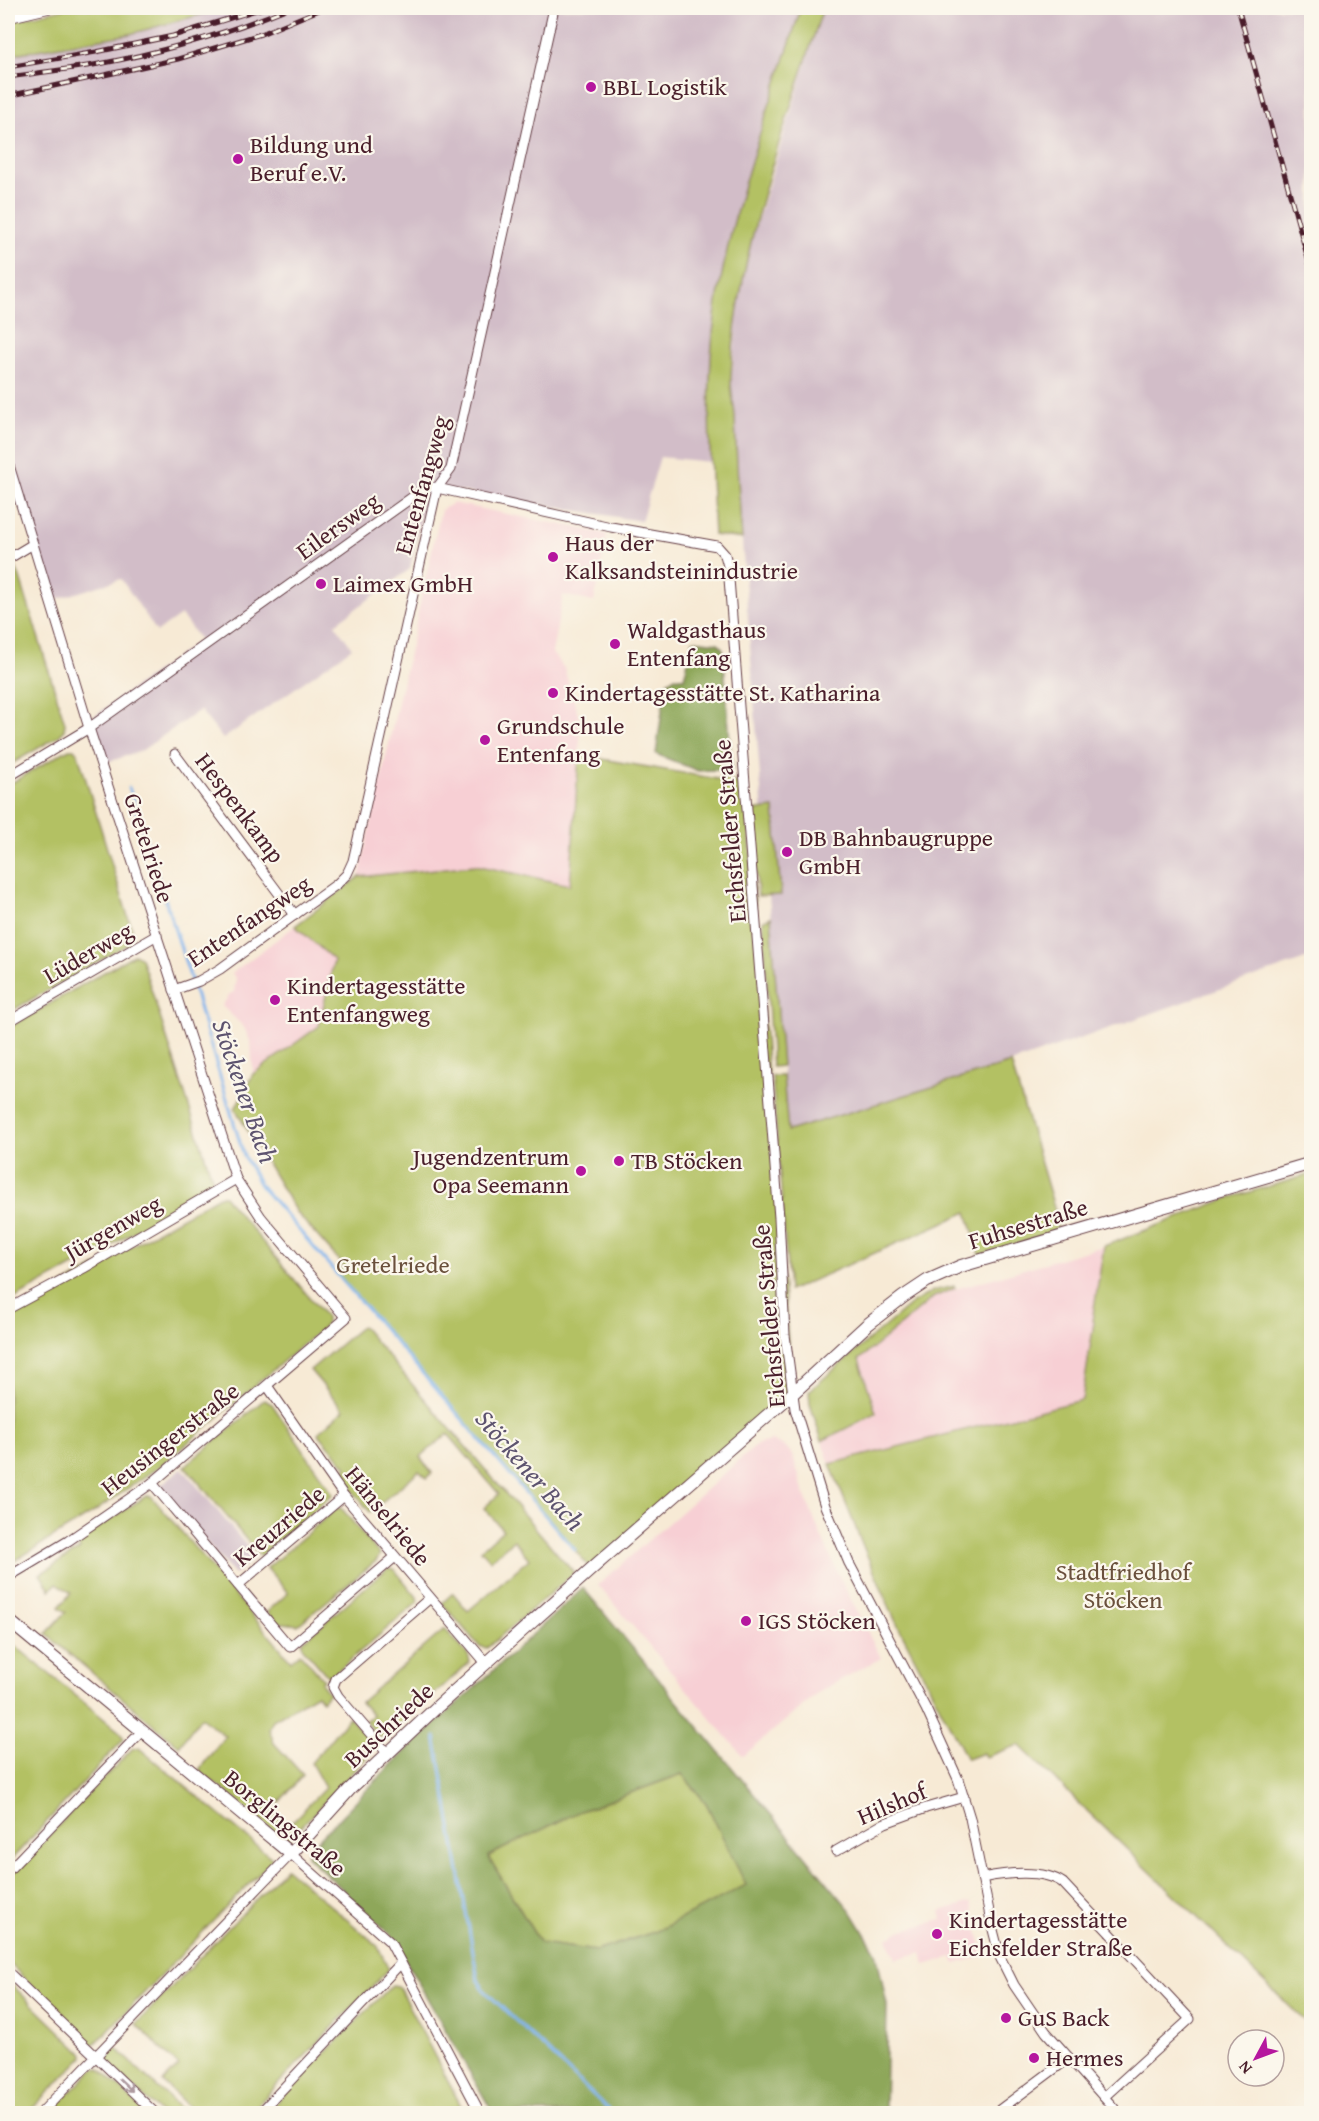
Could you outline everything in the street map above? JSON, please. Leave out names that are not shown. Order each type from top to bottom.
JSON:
[{"type":"street","points":[[8,18],[50,8]]},
{"type":"street","name":"Entenfangweg","points":[[177,988],[196,982],[220,969],[295,915],[337,884],[347,874],[353,861],[437,488],[451,469],[554,8]]},
{"type":"street","name":"Gretelriede","points":[[8,462],[89,728],[157,935],[177,988],[236,1179],[261,1217],[346,1318]]},
{"type":"street","name":"Eilersweg","points":[[8,777],[89,728],[428,486],[437,488]]},
{"type":"street","name":"Eichsfelder Straße","points":[[437,488],[611,527],[717,546],[725,555],[728,566],[779,1218],[785,1335],[792,1394],[811,1463],[833,1525],[860,1583],[947,1751],[964,1797],[998,1947],[1014,1985],[1046,2032],[1119,2114]]},
{"type":"street","points":[[8,559],[33,544]]},
{"type":"street","name":"Hespenkamp","points":[[175,754],[295,915]]},
{"type":"street","name":"Lüderweg","points":[[8,1022],[157,935]]},
{"type":"street","name":"Fuhsestraße","points":[[792,1394],[867,1324],[927,1281],[961,1266],[1311,1163]]},
{"type":"street","name":"Jürgenweg","points":[[8,1308],[84,1268],[236,1179]]},
{"type":"street","name":"Heusingerstraße","points":[[8,1576],[68,1541],[152,1483],[268,1387],[346,1318]]},
{"type":"street","name":"Hänselriede","points":[[268,1387],[344,1496],[486,1663]]},
{"type":"street","name":"Buschriede","points":[[40,2114],[291,1854],[350,1789],[486,1663],[792,1394]]},
{"type":"street","name":"Kreuzriede","points":[[152,1483],[290,1647],[395,1557]]},
{"type":"street","name":"Kreuzriede","points":[[238,1585],[344,1496]]},
{"type":"street","points":[[388,1754],[338,1696],[333,1687],[336,1679],[430,1598]]},
{"type":"street","name":"Borglingstraße","points":[[8,1620],[291,1854],[390,1942],[474,2110]]},
{"type":"street","points":[[8,1871],[142,1731]]},
{"type":"street","name":"Hilshof","points":[[836,1851],[885,1823],[964,1797]]},
{"type":"street","points":[[982,1878],[995,1875],[1044,1874],[1064,1883],[1190,2019],[1104,2097]]},
{"type":"street","points":[[259,2114],[401,1963]]},
{"type":"street","points":[[8,1972],[156,2114]]},
{"type":"street","points":[[994,2114],[1069,2058]]},
{"type":"shaded area","points":[[225,8],[801,8],[739,204],[724,264],[711,354],[710,462],[660,457],[641,521],[428,486],[410,569],[335,624],[352,648],[223,739],[200,710],[141,751],[105,763],[90,719],[200,640],[181,615],[157,632],[121,579],[54,600],[8,449],[8,55],[130,34]]},
{"type":"shaded area","points":[[806,8],[1311,8],[1311,957],[1011,1063],[787,1131],[731,384],[739,298],[751,242],[822,11]]},
{"type":"shaded area","name":"Grundschule Entenfang","points":[[453,503],[607,534],[594,602],[563,595],[552,653],[564,668],[581,725],[570,885],[475,865],[359,877],[441,510]]},
{"type":"shaded area","name":"Kindertagesstätte Entenfangweg","points":[[295,926],[334,960],[319,1026],[253,1074],[251,1043],[244,1027],[222,1006],[234,992],[236,979],[232,973]]},
{"type":"shaded area","points":[[1104,1246],[1083,1400],[830,1464],[822,1442],[877,1414],[860,1360],[934,1298],[955,1289]]},
{"type":"shaded area","name":"IGS Stöcken","points":[[771,1441],[789,1450],[794,1459],[804,1494],[823,1540],[881,1658],[822,1690],[743,1756],[598,1585],[758,1444]]},
{"type":"shaded area","points":[[182,1468],[256,1557],[234,1575],[159,1486]]},
{"type":"shaded area","name":"Kindertagesstätte Eichsfelder Straße","points":[[971,1902],[984,1956],[955,1964],[952,1957],[925,1965],[922,1952],[896,1959],[888,1938],[902,1930],[942,1920],[940,1911]]},
{"type":"green space","points":[[66,8],[225,8],[130,34],[8,55],[8,22]]},
{"type":"green space","points":[[801,8],[822,11],[764,191],[742,283],[735,329],[731,381],[742,539],[714,535],[709,394],[716,309],[731,232],[741,195]]},
{"type":"green space","points":[[8,564],[15,566],[19,575],[65,723],[64,731],[59,736],[8,766]]},
{"type":"green space","points":[[693,640],[718,643],[723,649],[732,769],[698,771],[656,754],[666,683],[675,677],[684,678]]},
{"type":"green space","points":[[69,749],[74,749],[78,754],[133,933],[130,943],[8,1013],[8,785]]},
{"type":"green space","name":"TB Stöcken","points":[[579,755],[746,784],[792,1394],[591,1569],[336,1273],[344,1266],[296,1212],[235,1109],[253,1074],[319,1026],[334,960],[295,926],[359,877],[475,865],[570,885]]},
{"type":"green space","points":[[774,808],[781,895],[758,896],[752,811]]},
{"type":"green space","points":[[771,917],[782,1066],[772,1067],[763,921]]},
{"type":"green space","points":[[135,954],[141,958],[213,1181],[209,1188],[8,1302],[8,1028]]},
{"type":"green space","points":[[1011,1063],[1059,1224],[1053,1233],[980,1255],[967,1212],[789,1291],[772,1076],[783,1076],[788,1131]]},
{"type":"green space","name":"Stadtfriedhof Stöcken","points":[[1311,1174],[1311,2027],[1019,1745],[985,1757],[983,1753],[967,1759],[895,1620],[830,1464],[1082,1400],[1104,1246],[1229,1198]]},
{"type":"green space","points":[[219,1196],[224,1196],[326,1317],[326,1325],[164,1463],[94,1512],[8,1565],[8,1313],[60,1287]]},
{"type":"green space","points":[[954,1286],[955,1288],[934,1297],[859,1360],[876,1413],[822,1441],[810,1404],[809,1391],[911,1304],[933,1291]]},
{"type":"green space","points":[[362,1326],[574,1573],[487,1648],[479,1646],[442,1603],[453,1593],[468,1611],[529,1559],[514,1540],[490,1560],[481,1550],[503,1530],[484,1508],[499,1494],[448,1434],[420,1457],[432,1473],[427,1478],[419,1471],[370,1512],[339,1474],[347,1467],[318,1433],[344,1410],[310,1370]]},
{"type":"green space","points":[[264,1400],[272,1404],[333,1494],[260,1556],[185,1466]]},
{"type":"green space","points":[[146,1496],[151,1496],[291,1661],[300,1653],[324,1680],[321,1683],[329,1693],[322,1701],[317,1694],[273,1720],[269,1729],[274,1743],[303,1775],[272,1810],[289,1825],[325,1788],[311,1763],[349,1717],[370,1741],[370,1754],[292,1836],[285,1839],[199,1770],[225,1736],[201,1717],[179,1746],[46,1634],[66,1612],[59,1607],[71,1593],[57,1583],[50,1590],[40,1574],[80,1549],[76,1542]]},
{"type":"green space","points":[[340,1508],[380,1555],[376,1561],[298,1625],[276,1622],[267,1612],[288,1593],[267,1568]]},
{"type":"green space","points":[[388,1568],[394,1569],[417,1597],[418,1602],[329,1678],[303,1648],[302,1642]]},
{"type":"green space","points":[[583,1588],[851,1911],[876,1952],[887,2005],[885,2113],[493,2113],[391,1935],[307,1856],[308,1850],[395,1761]],"holes":[[[682,1774],[706,1803],[746,1885],[657,1931],[596,1951],[540,1943],[488,1856],[578,1812]]]},
{"type":"green space","points":[[445,1629],[468,1655],[470,1662],[386,1737],[380,1737],[365,1721],[372,1715],[361,1702]]},
{"type":"green space","points":[[8,1640],[121,1733],[124,1739],[8,1863]]},
{"type":"green space","points":[[133,1748],[139,1748],[273,1859],[97,2042],[91,2045],[8,1962],[8,1878]]},
{"type":"green space","points":[[682,1774],[706,1803],[747,1885],[657,1931],[596,1951],[540,1943],[488,1856],[578,1812]]},
{"type":"green space","points":[[286,1868],[377,1945],[389,1969],[250,2113],[195,2113],[163,2082],[179,2066],[136,2024]]},
{"type":"green space","points":[[8,1981],[83,2054],[83,2057],[28,2113],[8,2113]]},
{"type":"green space","points":[[392,1985],[398,1986],[463,2113],[266,2113]]},
{"type":"green space","points":[[112,2048],[116,2048],[185,2113],[161,2113],[107,2062],[105,2056]]},
{"type":"green space","points":[[98,2068],[147,2113],[50,2113],[93,2069]]},
{"type":"waterway","name":"Stöckener Bach","points":[[129,788],[188,970],[244,1156],[260,1185],[575,1550]]},
{"type":"waterway","name":"Stöckener Bach","points":[[435,1737],[442,1774]]},
{"type":"waterway","name":"Stöckener Bach","points":[[442,1775],[478,1980],[484,1990],[613,2114]]},
{"type":"railway","points":[[8,67],[173,36],[263,8]]},
{"type":"railway","points":[[8,77],[99,64],[147,54],[219,34],[288,8]]},
{"type":"railway","points":[[8,96],[178,59],[261,34],[324,8]]},
{"type":"railway","points":[[1238,8],[1312,273]]},
{"type":"place","name":"BBL Logistik","points":[[591,87]]},
{"type":"place","name":"Bildung und Beruf e.V.","points":[[238,159]]},
{"type":"place","name":"Haus der Kalksandsteinindustrie","points":[[553,557]]},
{"type":"place","name":"Laimex GmbH","points":[[321,584]]},
{"type":"place","name":"Waldgasthaus Entenfang","points":[[615,644]]},
{"type":"place","name":"Kindertagesstätte St. Katharina","points":[[553,693]]},
{"type":"place","name":"Grundschule Entenfang","points":[[485,740]]},
{"type":"place","name":"DB Bahnbaugruppe GmbH","points":[[787,852]]},
{"type":"place","name":"Kindertagesstätte Entenfangweg","points":[[275,1000]]},
{"type":"place","name":"TB Stöcken","points":[[619,1161]]},
{"type":"place","name":"Jugendzentrum Opa Seemann","points":[[581,1171]]},
{"type":"place","name":"IGS Stöcken","points":[[746,1621]]},
{"type":"place","name":"Kindertagesstätte Eichsfelder Straße","points":[[937,1934]]},
{"type":"place","name":"GuS Back","points":[[1006,2018]]},
{"type":"place","name":"Hermes","points":[[1034,2058]]}]
